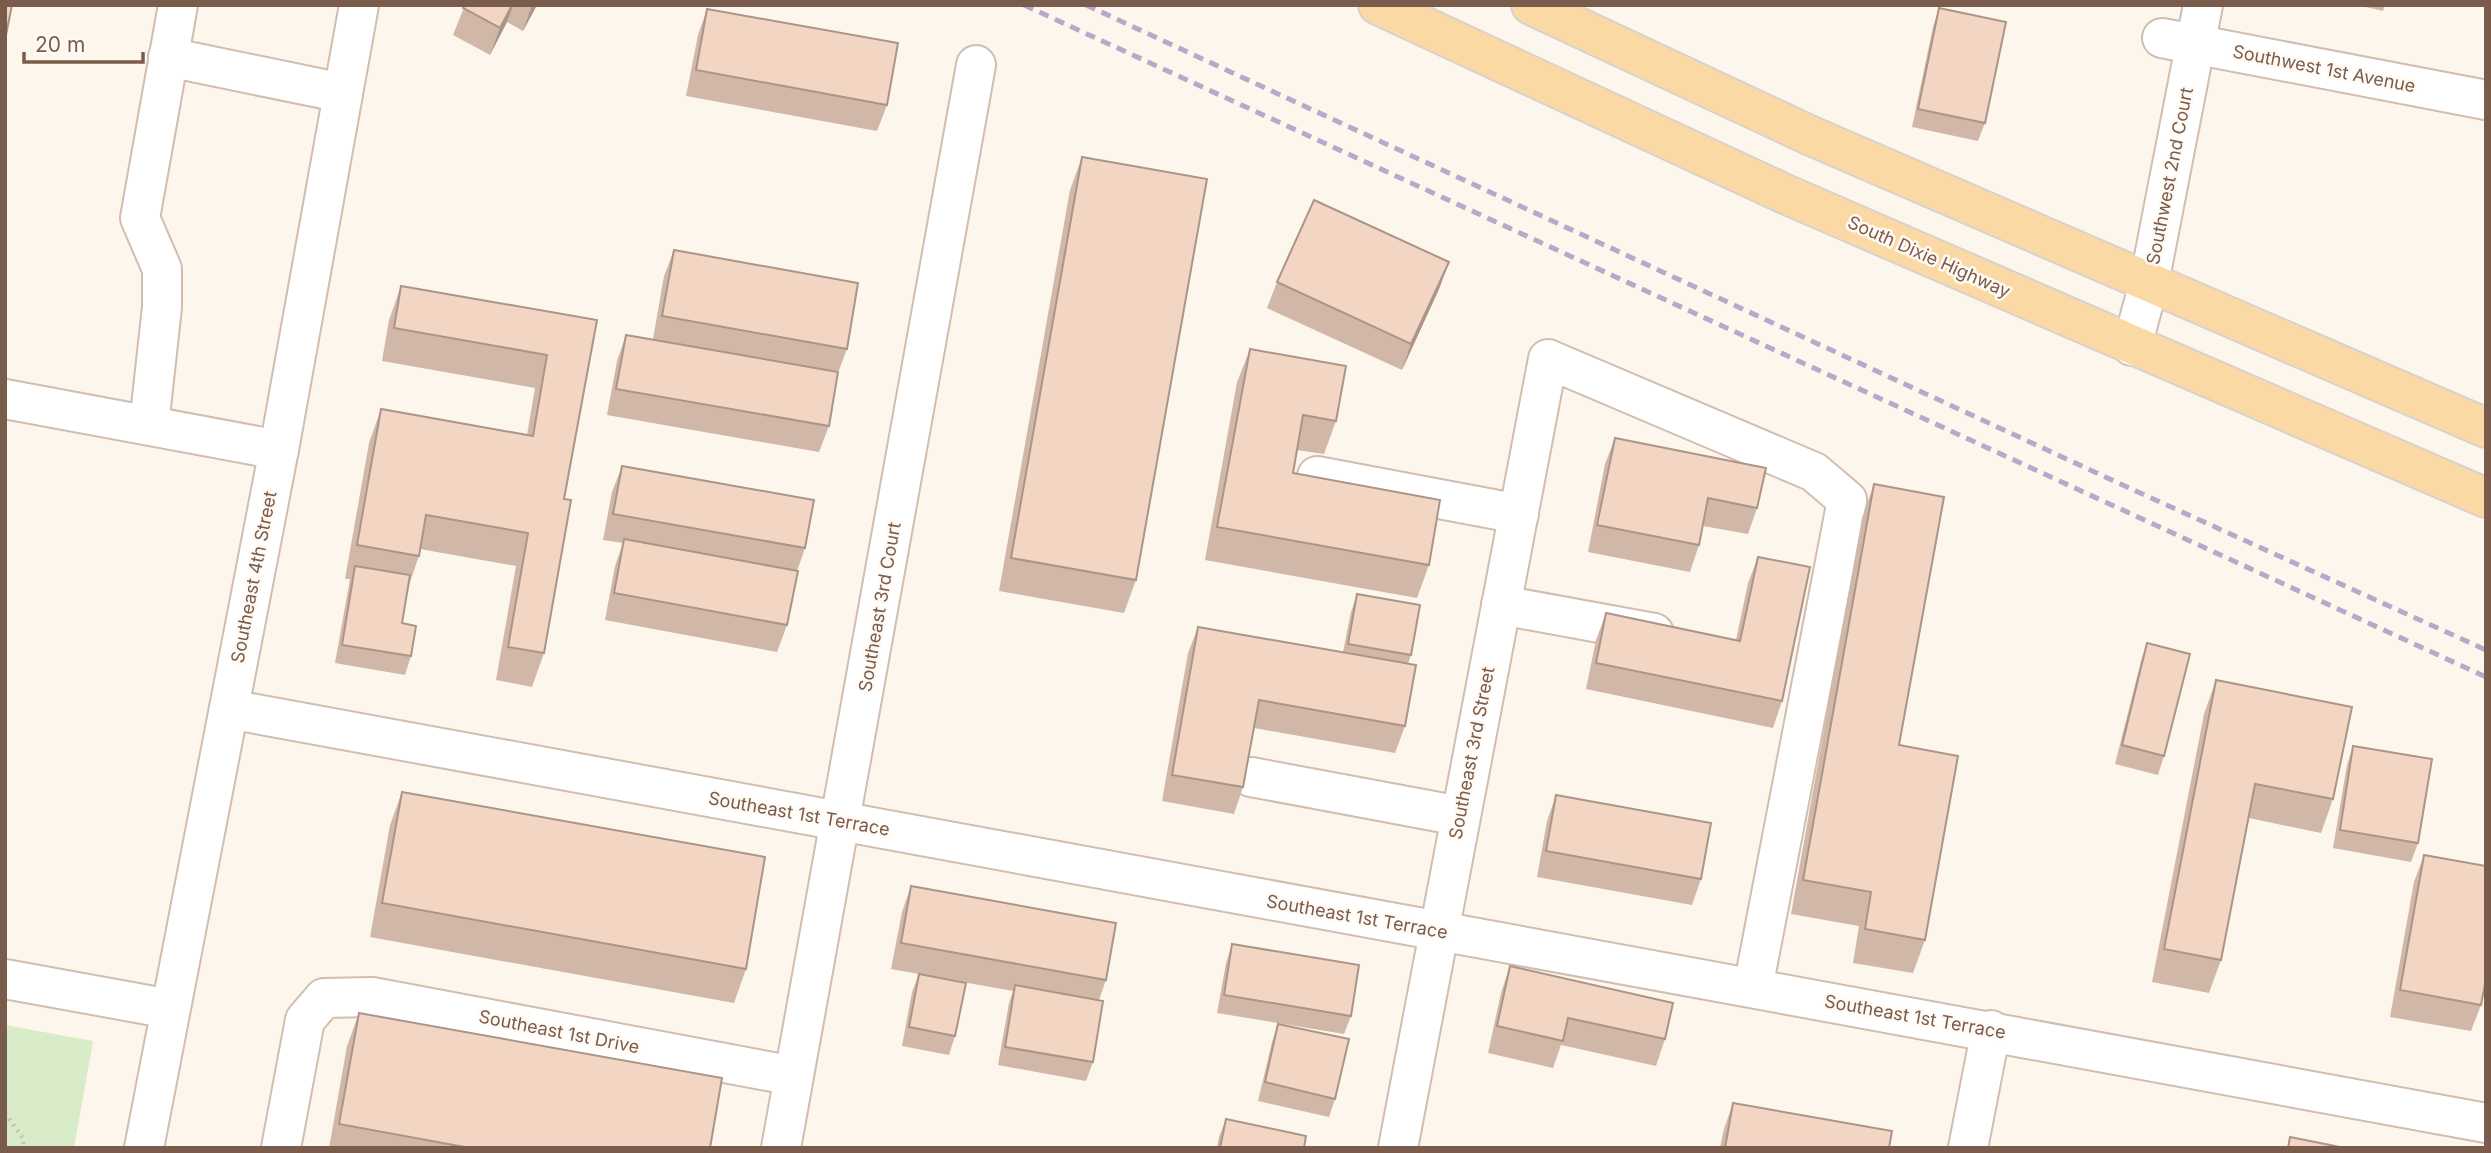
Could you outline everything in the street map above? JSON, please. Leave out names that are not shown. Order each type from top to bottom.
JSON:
[{"type":"main road","name":"South Dixie Highway","points":[[1378,5],[1772,188],[2486,498]]},
{"type":"main road","points":[[1531,5],[1809,135],[2486,428]]},
{"type":"street","points":[[149,425],[162,307],[162,269],[141,218],[178,5]]},
{"type":"street","name":"Southeast 4th Street","points":[[144,1148],[279,450],[359,5]]},
{"type":"street","name":"Southwest 2nd Court","points":[[2132,346],[2149,283],[2179,41],[2203,5]]},
{"type":"street","name":"Southwest 1st Avenue","points":[[2179,41],[2486,100]]},
{"type":"street","points":[[168,57],[343,93]]},
{"type":"street","name":"Southeast 3rd Court","points":[[781,1148],[976,65]]},
{"type":"street","name":"Southeast 3rd Street","points":[[1398,1148],[1548,359],[1814,472],[1847,500],[1753,988]]},
{"type":"street","points":[[5,399],[279,450]]},
{"type":"street","points":[[1317,476],[1519,514]]},
{"type":"street","points":[[1501,605],[1683,639]]},
{"type":"street","name":"Southeast 1st Terrace","points":[[229,709],[2486,1122]]},
{"type":"street","points":[[1251,777],[1460,816]]},
{"type":"street","points":[[5,979],[170,1009]]},
{"type":"street","name":"Southeast 1st Drive","points":[[281,1148],[305,1020],[324,998],[372,997],[794,1076]]},
{"type":"street","points":[[1968,1148],[1991,1030]]},
{"type":"path","points":[[5,1113],[24,1140],[22,1148]]},
{"type":"green space","points":[[5,1025],[93,1041],[74,1148],[5,1148]]},
{"type":"building","points":[[5,5],[12,5],[5,40]]},
{"type":"building","points":[[465,5],[512,5],[500,28],[463,8]]},
{"type":"building","points":[[1939,8],[2006,22],[1985,123],[1918,109]]},
{"type":"building","points":[[707,9],[898,43],[887,105],[696,70]]},
{"type":"building","points":[[1082,157],[1207,179],[1136,580],[1011,558]]},
{"type":"building","points":[[1314,200],[1449,262],[1411,344],[1277,282]]},
{"type":"building","points":[[674,250],[858,283],[847,349],[662,316]]},
{"type":"building","points":[[401,286],[597,320],[564,499],[571,500],[544,653],[508,647],[528,533],[426,515],[419,556],[357,545],[381,409],[533,436],[547,355],[394,328]]},
{"type":"building","points":[[626,335],[838,372],[829,426],[616,389]]},
{"type":"building","points":[[1250,349],[1346,366],[1336,421],[1303,415],[1293,473],[1440,500],[1429,565],[1217,527]]},
{"type":"building","points":[[1615,438],[1766,468],[1757,508],[1708,498],[1699,545],[1597,525]]},
{"type":"building","points":[[622,466],[814,500],[805,548],[613,514]]},
{"type":"building","points":[[1874,484],[1944,497],[1899,745],[1958,756],[1925,940],[1865,929],[1871,892],[1803,880]]},
{"type":"building","points":[[624,539],[798,571],[787,625],[614,593]]},
{"type":"building","points":[[1758,557],[1810,567],[1782,701],[1596,663],[1606,613],[1740,641]]},
{"type":"building","points":[[355,566],[410,575],[402,623],[416,626],[411,656],[342,645]]},
{"type":"building","points":[[1357,594],[1420,605],[1411,655],[1348,644]]},
{"type":"building","points":[[1198,627],[1416,665],[1405,726],[1259,700],[1243,787],[1172,775]]},
{"type":"building","points":[[2147,643],[2190,654],[2164,756],[2122,745]]},
{"type":"building","points":[[2216,680],[2352,707],[2333,799],[2255,784],[2221,960],[2164,949]]},
{"type":"building","points":[[2353,746],[2432,759],[2418,843],[2340,830]]},
{"type":"building","points":[[402,792],[765,857],[746,969],[382,903]]},
{"type":"building","points":[[1556,795],[1711,823],[1701,879],[1546,851]]},
{"type":"building","points":[[2424,855],[2486,866],[2486,979],[2481,1005],[2400,990]]},
{"type":"building","points":[[911,886],[1116,923],[1106,980],[901,943]]},
{"type":"building","points":[[1232,944],[1359,965],[1351,1016],[1224,995]]},
{"type":"building","points":[[1510,966],[1673,1003],[1665,1039],[1568,1018],[1563,1041],[1497,1026]]},
{"type":"building","points":[[919,974],[966,983],[955,1036],[909,1027]]},
{"type":"building","points":[[1015,985],[1103,1001],[1093,1062],[1005,1047]]},
{"type":"building","points":[[359,1013],[722,1078],[710,1148],[470,1148],[339,1124]]},
{"type":"building","points":[[1278,1024],[1349,1039],[1335,1099],[1265,1082]]},
{"type":"building","points":[[1733,1103],[1892,1131],[1889,1148],[1725,1148]]},
{"type":"building","points":[[1226,1119],[1306,1136],[1304,1148],[1220,1148]]},
{"type":"building","points":[[2290,1137],[2345,1148],[2288,1148]]},
{"type":"railway","points":[[1024,5],[2486,677]]},
{"type":"railway","points":[[1086,5],[2127,487],[2486,650]]}]
